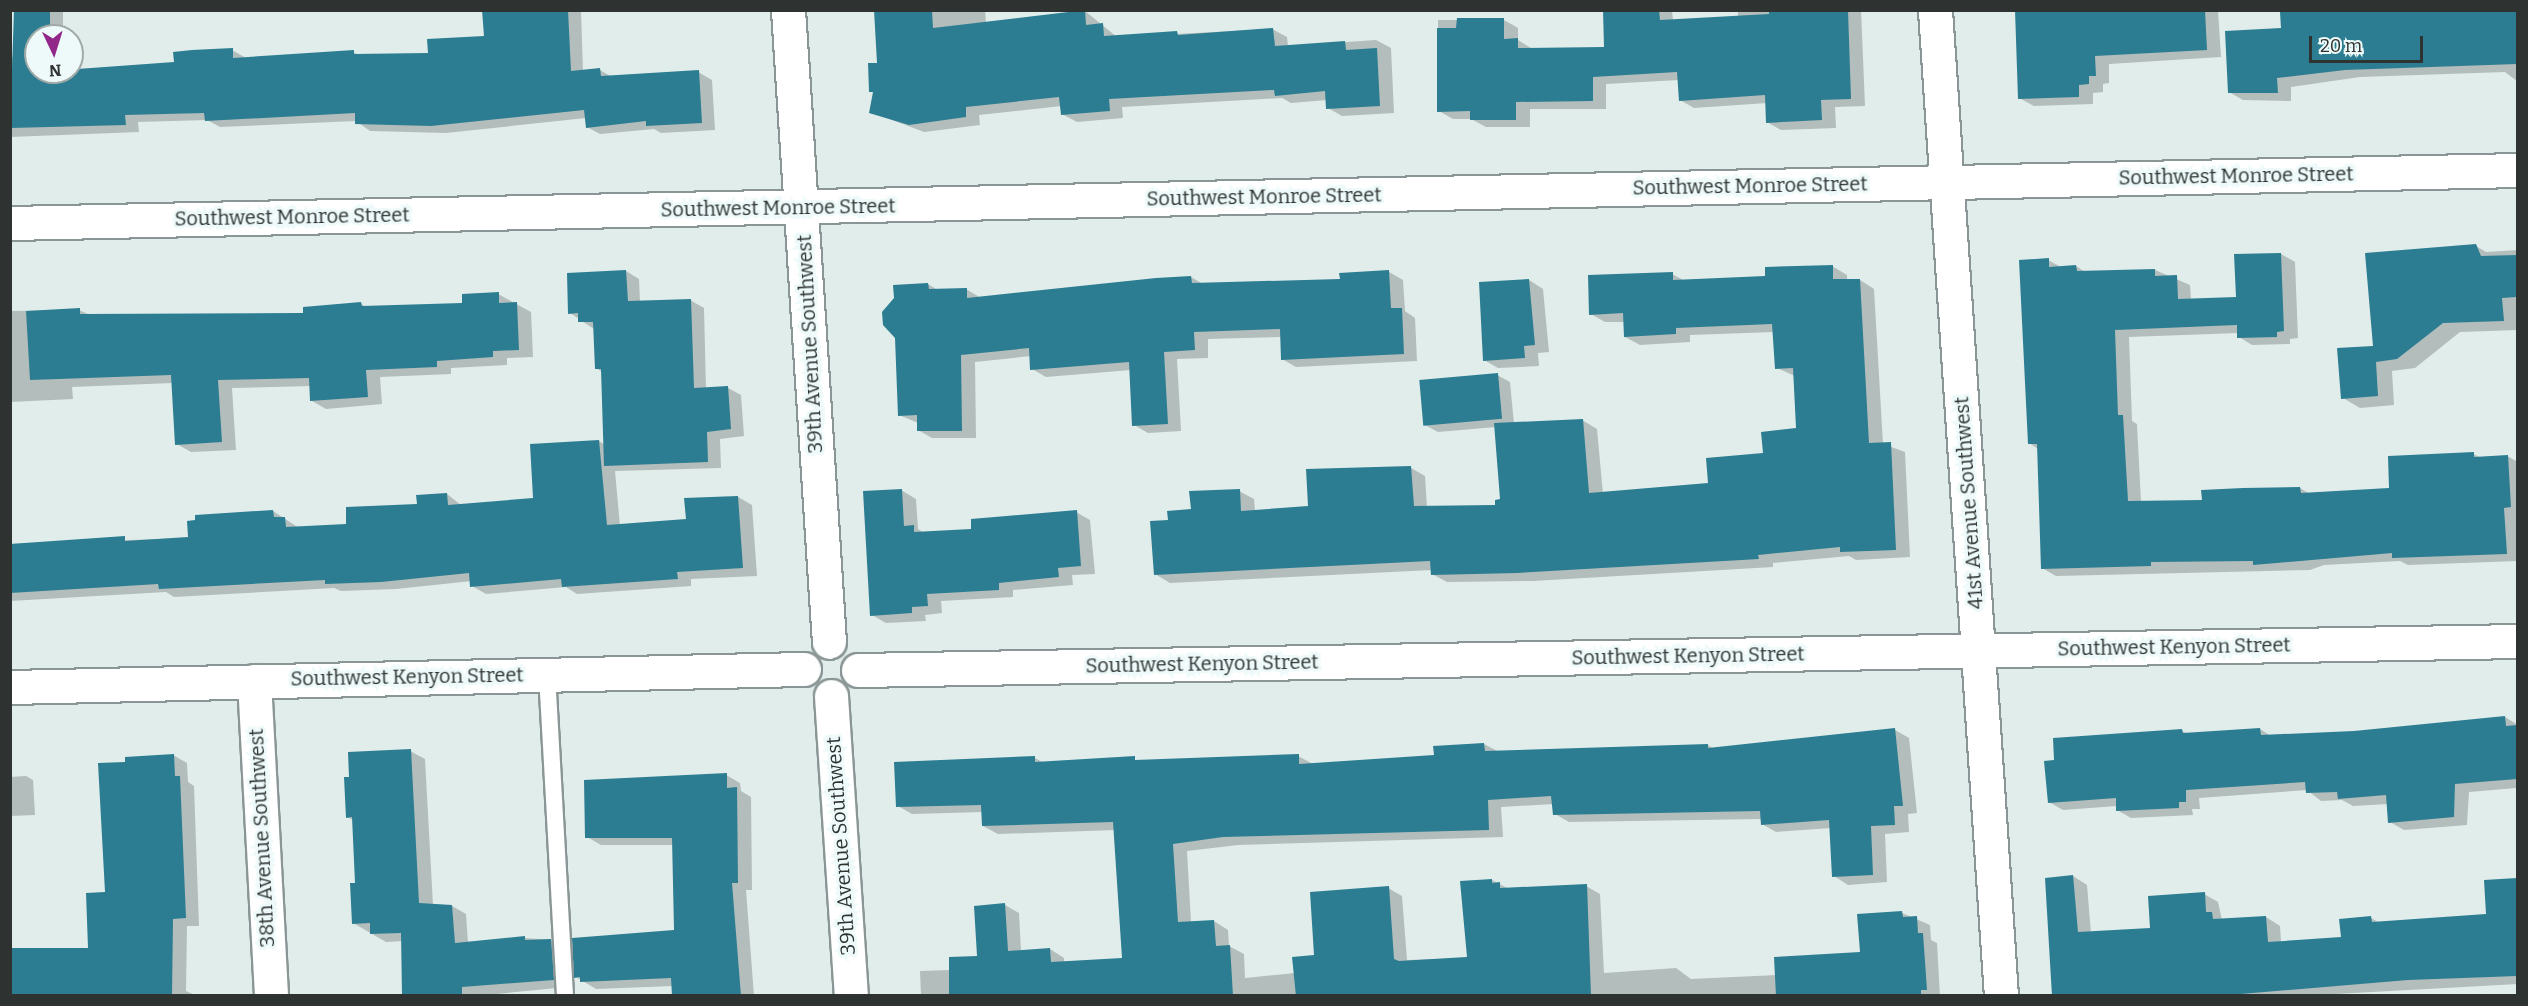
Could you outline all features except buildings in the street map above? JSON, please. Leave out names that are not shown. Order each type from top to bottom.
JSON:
[{"type":"street","name":"39th Avenue Southwest","points":[[788,10],[829,642]]},
{"type":"street","name":"41st Avenue Southwest","points":[[1935,10],[1980,651],[2001,996]]},
{"type":"street","name":"Southwest Monroe Street","points":[[10,223],[2517,170]]},
{"type":"street","name":"Southwest Kenyon Street","points":[[858,670],[2517,641]]},
{"type":"street","points":[[829,642],[849,649],[858,670],[850,689],[831,696],[810,686],[804,669],[810,652],[829,642]]},
{"type":"street","name":"Southwest Kenyon Street","points":[[10,687],[804,669]]},
{"type":"street","name":"38th Avenue Southwest","points":[[254,681],[271,996]]},
{"type":"street","name":"39th Avenue Southwest","points":[[831,696],[851,996]]},
{"type":"lane","points":[[547,674],[565,996]]}]
